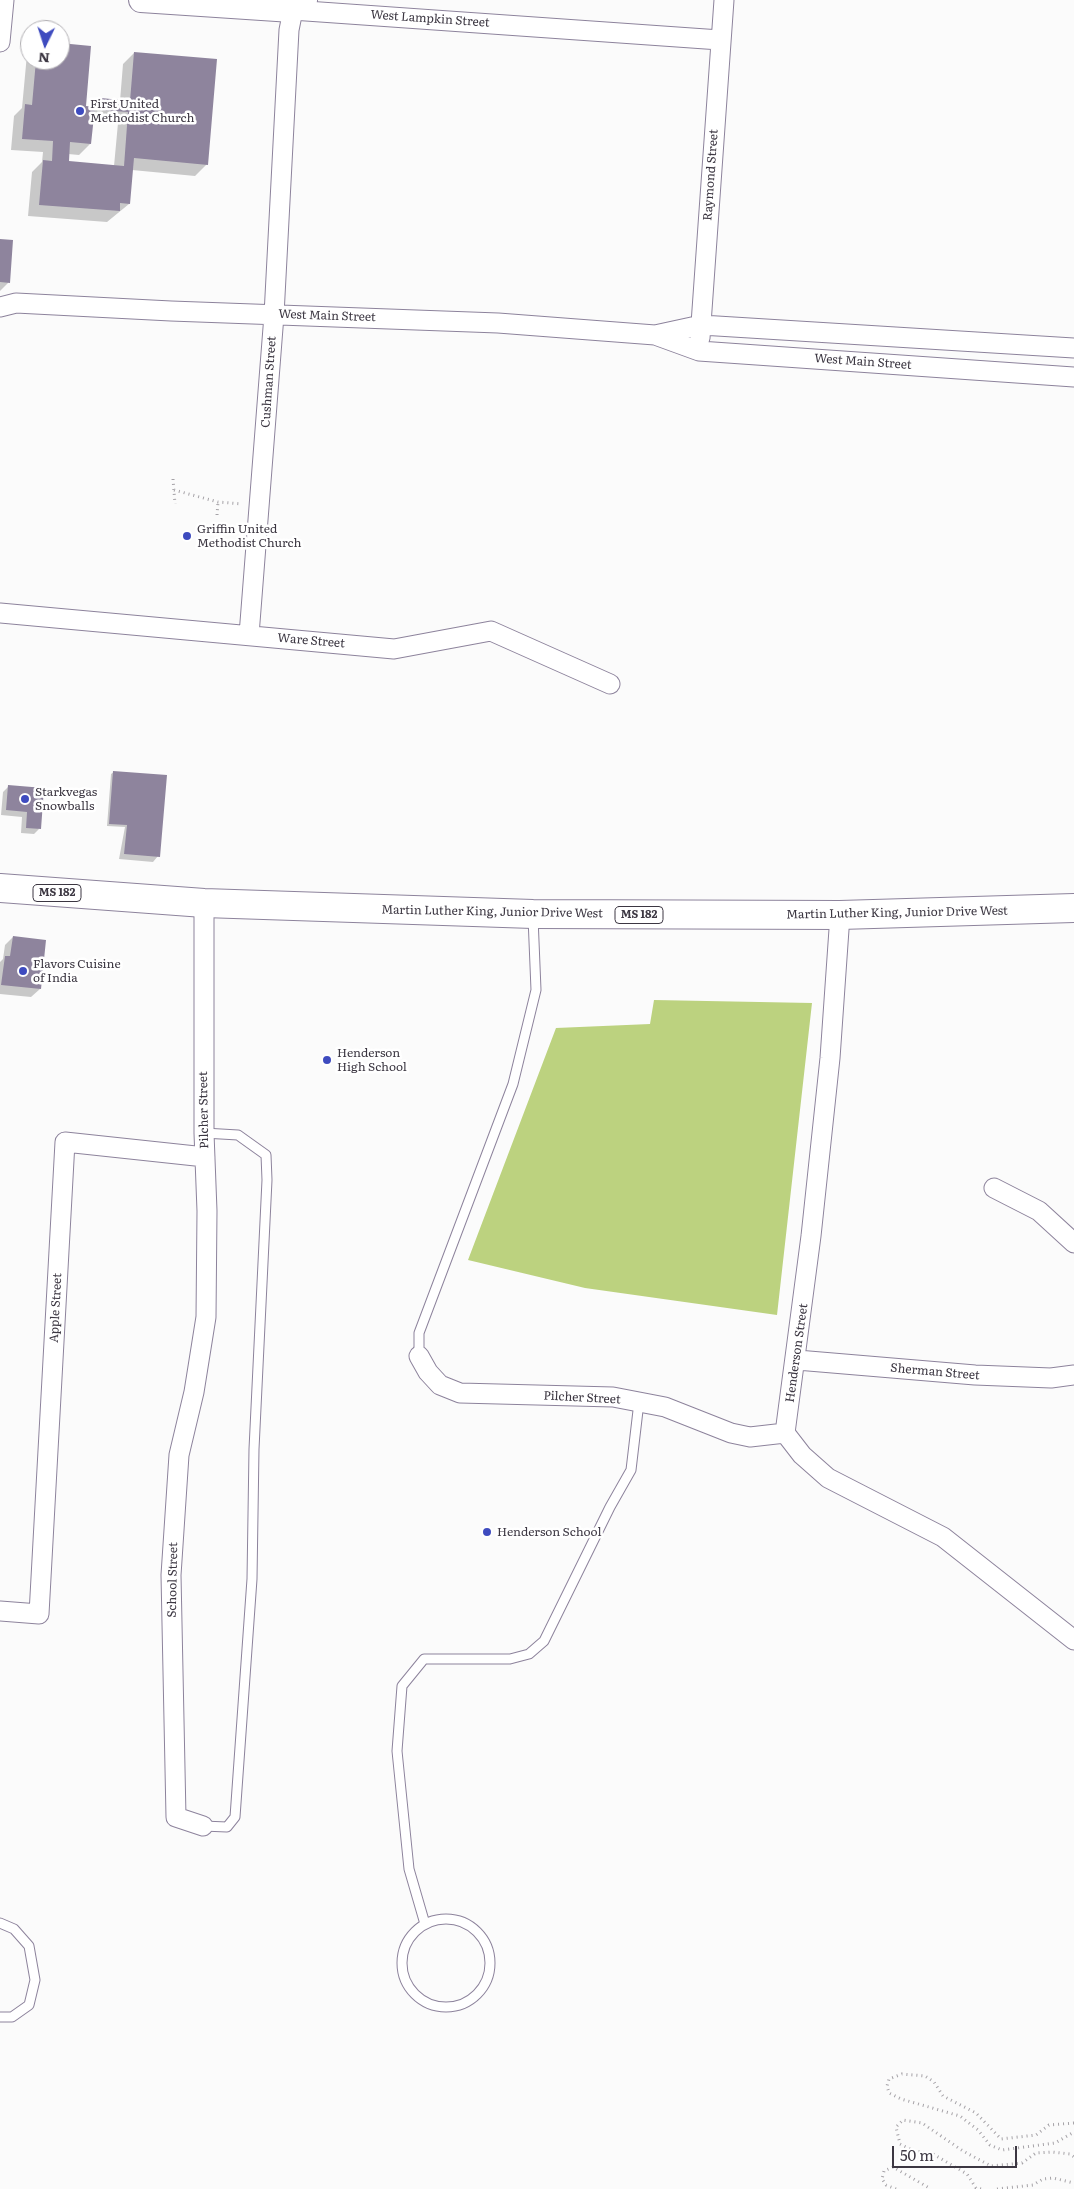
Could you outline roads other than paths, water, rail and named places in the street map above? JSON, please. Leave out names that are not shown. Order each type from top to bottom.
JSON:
[{"type":"main road","name":"Martin Luther King, Junior Drive West","points":[[0,888],[204,903],[533,914],[840,915],[1074,908]]},
{"type":"street","points":[[0,42],[4,0]]},
{"type":"street","name":"West Lampkin Street","points":[[141,0],[297,3],[720,40]]},
{"type":"street","name":"Raymond Street","points":[[699,351],[724,0]]},
{"type":"street","name":"Cushman Street","points":[[249,635],[274,315],[289,30],[297,3]]},
{"type":"street","name":"West Main Street","points":[[0,307],[16,303],[171,311],[498,322],[655,335],[699,351],[1074,376]]},
{"type":"street","name":"West Main Street","points":[[655,335],[701,325],[1074,348]]},
{"type":"street","name":"Ware Street","points":[[0,613],[394,649],[491,631],[610,684]]},
{"type":"street","name":"Pilcher Street","points":[[204,903],[204,1133],[207,1211],[206,1317]]},
{"type":"street","name":"Henderson Street","points":[[785,1432],[796,1360],[830,1058],[840,915]]},
{"type":"street","name":"Apple Street","points":[[0,1611],[39,1614],[65,1142],[205,1157]]},
{"type":"street","points":[[994,1188],[1039,1211],[1074,1243]]},
{"type":"street","name":"School Street","points":[[203,1826],[176,1817],[171,1575],[179,1455],[194,1392],[206,1317]]},
{"type":"street","name":"Pilcher Street","points":[[419,1356],[428,1372],[440,1384],[460,1393],[612,1398],[664,1407],[731,1433],[750,1438],[785,1432]]},
{"type":"street","name":"Sherman Street","points":[[796,1360],[975,1375],[1051,1378],[1074,1375]]},
{"type":"street","points":[[785,1432],[802,1455],[828,1478],[943,1537],[1074,1640]]},
{"type":"lane","points":[[419,1356],[419,1333],[513,1084],[536,990],[533,914]]},
{"type":"lane","points":[[203,1826],[227,1827],[235,1817],[252,1579],[254,1449],[268,1180],[266,1155],[238,1134],[204,1133]]},
{"type":"lane","points":[[425,1924],[409,1869],[397,1751],[402,1686],[424,1659],[510,1660],[528,1654],[544,1640],[610,1507],[631,1470],[639,1402]]},
{"type":"lane","points":[[445,1918],[464,1922],[478,1932],[488,1950],[490,1965],[484,1985],[467,2002],[448,2007],[428,2003],[416,1996],[407,1984],[402,1968],[402,1953],[412,1933],[425,1924],[445,1918]]},
{"type":"lane","points":[[0,1922],[14,1929],[29,1946],[35,1980],[29,2005],[12,2018],[0,2017]]},
{"type":"place","name":"First United Methodist Church","points":[[80,111]]},
{"type":"place","name":"Griffin United Methodist Church","points":[[187,536]]},
{"type":"place","name":"Starkvegas Snowballs","points":[[25,799]]},
{"type":"place","name":"Flavors Cuisine of India","points":[[23,971]]},
{"type":"place","name":"Henderson High School","points":[[327,1060]]},
{"type":"place","name":"Henderson School","points":[[487,1532]]}]
